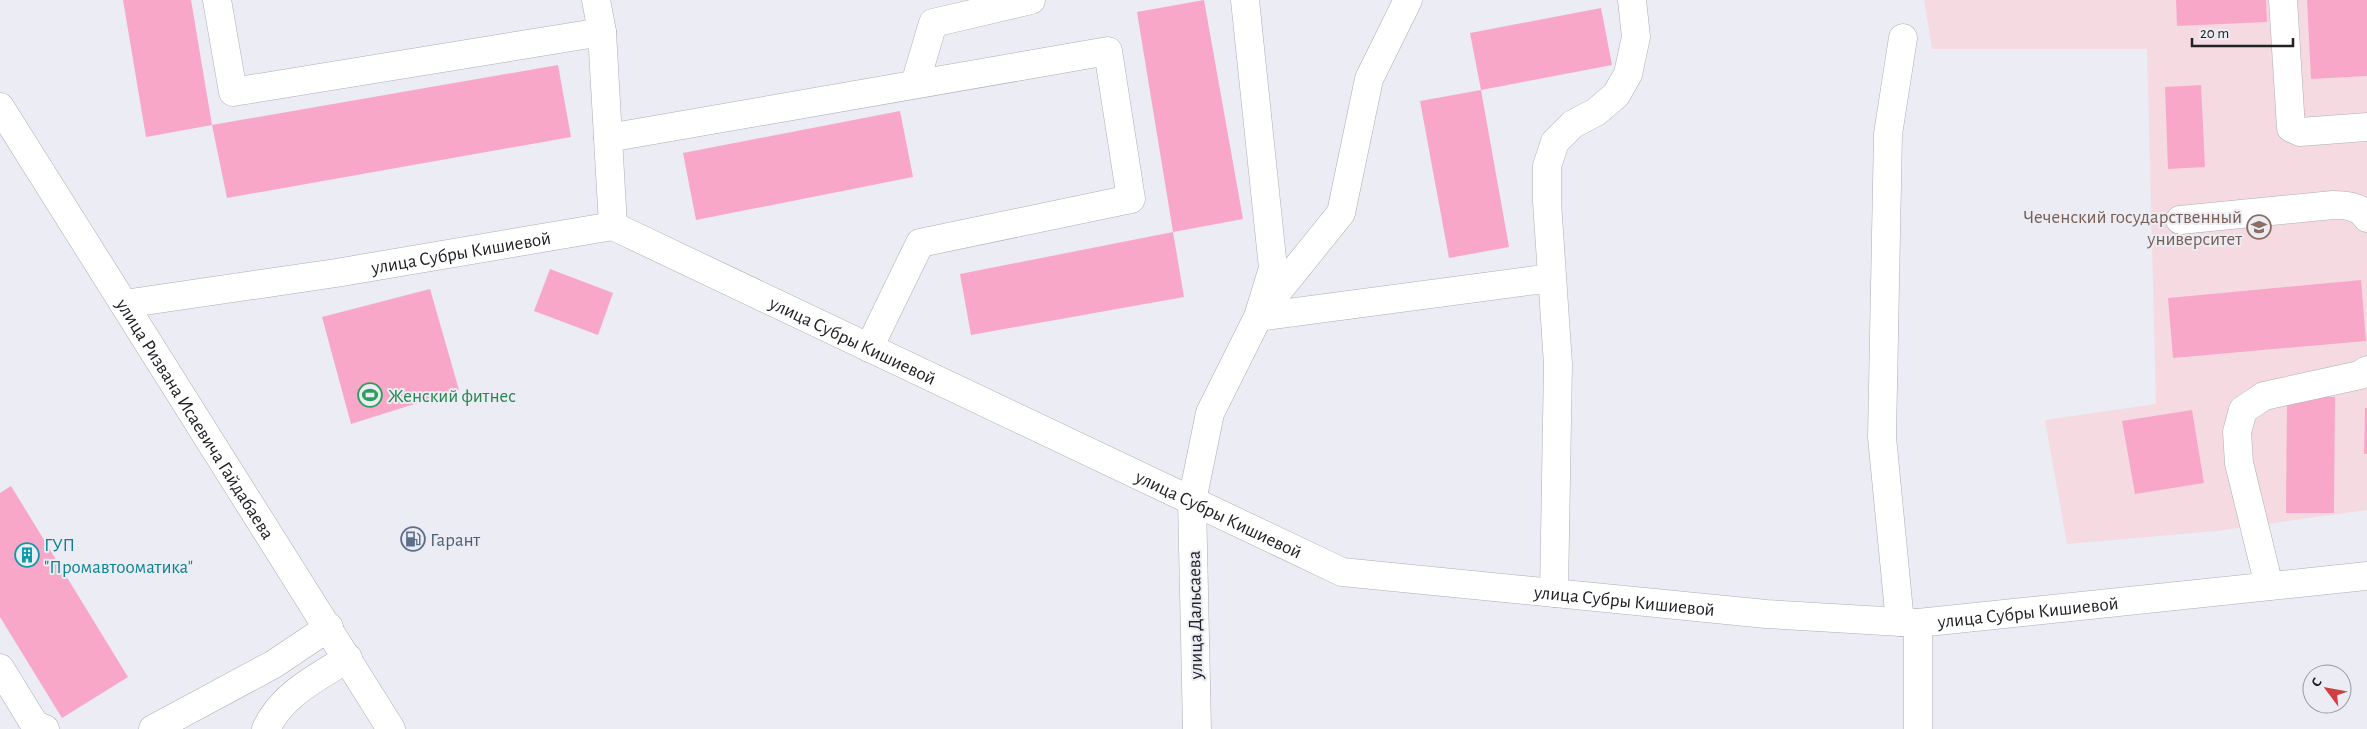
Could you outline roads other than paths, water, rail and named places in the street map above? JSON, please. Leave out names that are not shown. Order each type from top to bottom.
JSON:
[{"type":"street","points":[[217,0],[233,92],[602,32]]},
{"type":"street","points":[[596,0],[602,32],[612,226]]},
{"type":"street","points":[[915,84],[933,23],[1031,0]]},
{"type":"street","points":[[1245,0],[1272,268],[1258,317]]},
{"type":"street","points":[[1258,317],[1341,213],[1369,80],[1408,0]]},
{"type":"street","points":[[1554,593],[1558,364],[1551,278],[1547,166],[1554,142],[1573,124],[1596,112],[1616,96],[1628,74],[1636,37],[1632,0]]},
{"type":"street","points":[[2283,0],[2291,128],[2300,132],[2367,127]]},
{"type":"street","points":[[1903,38],[1888,134],[1882,437],[1909,623],[1918,729]]},
{"type":"street","points":[[608,138],[1108,50],[1131,198],[920,243],[869,348]]},
{"type":"street","name":"улица Ризвана Исаевича Гайдабаева","points":[[0,107],[329,627],[391,729]]},
{"type":"street","points":[[2180,220],[2333,205],[2348,205],[2364,212],[2367,218]]},
{"type":"street","name":"улица Субры Кишиевой","points":[[124,304],[336,273],[612,226],[1342,572],[1766,614],[1909,623],[2367,576]]},
{"type":"street","points":[[1258,317],[1551,278]]},
{"type":"street","name":"улица Дальсаева","points":[[1197,729],[1192,501],[1210,413],[1258,317]]},
{"type":"street","points":[[2269,586],[2239,464],[2237,432],[2243,410],[2264,396],[2360,375],[2367,370]]},
{"type":"street","points":[[153,729],[274,664],[329,627]]},
{"type":"street","points":[[266,729],[280,705],[294,692],[348,658]]},
{"type":"street","points":[[0,668],[35,725],[45,729]]},
{"type":"place","name":"Чеченский государственный университет","points":[[2259,227]]},
{"type":"place","name":"Женский фитнес","points":[[370,395]]},
{"type":"place","name":"Гарант","points":[[413,539]]},
{"type":"place","name":"ГУП \"Промавтооматика\"","points":[[27,555]]}]
